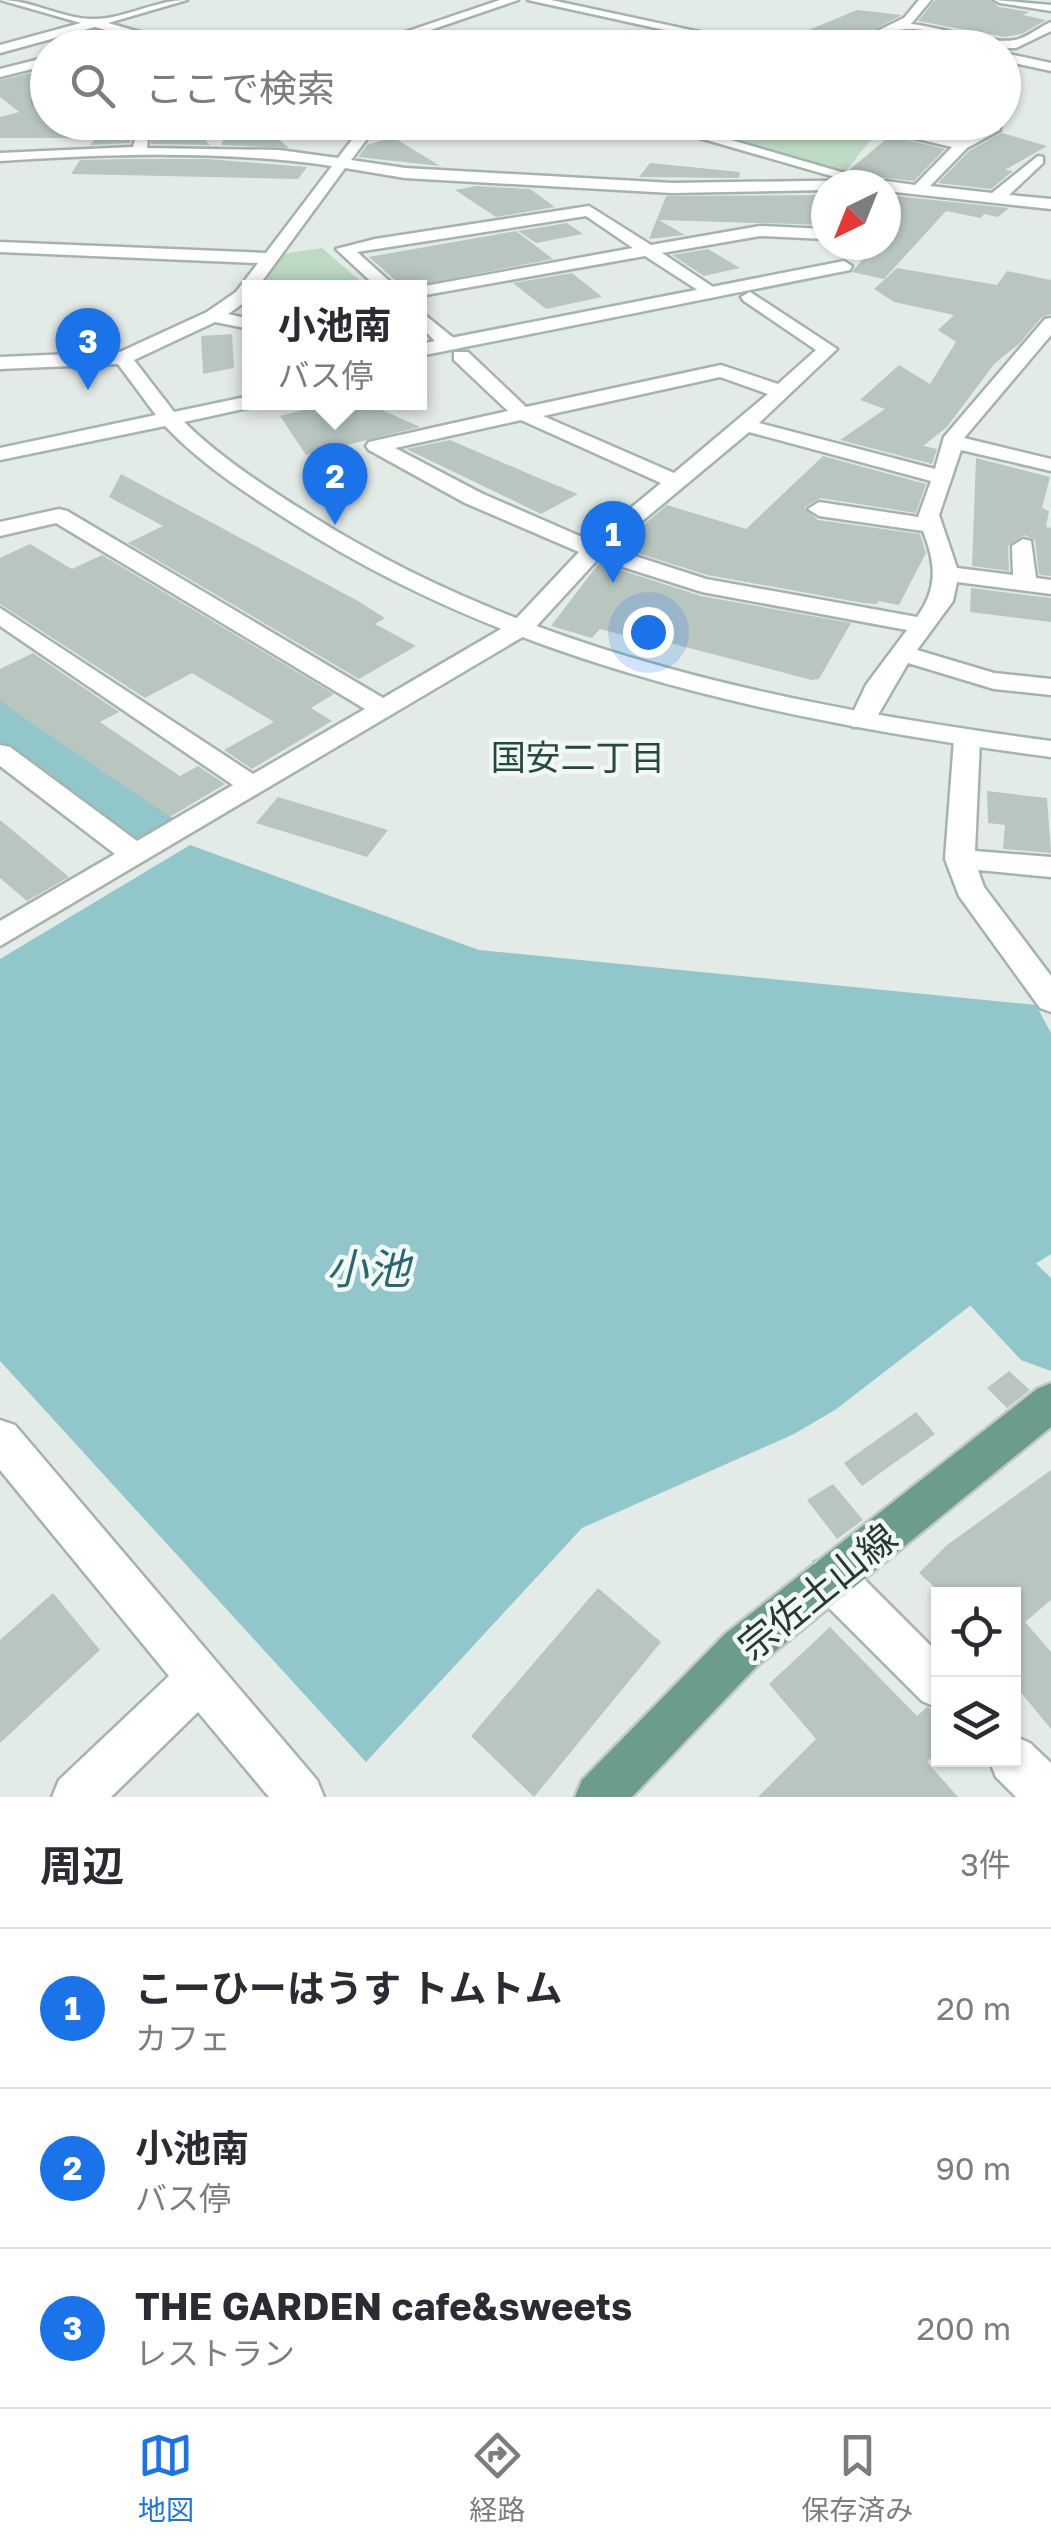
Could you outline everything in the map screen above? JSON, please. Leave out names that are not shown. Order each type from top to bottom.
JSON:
[{"type":"main road","name":"宗佐土山線","points":[[599,1797],[741,1650],[1051,1402]]},
{"type":"street","points":[[4,0],[116,30]]},
{"type":"street","points":[[71,30],[181,0]]},
{"type":"street","points":[[420,30],[512,0]]},
{"type":"street","points":[[534,0],[680,30]]},
{"type":"street","points":[[888,30],[908,21],[925,0]]},
{"type":"street","points":[[1000,0],[1051,8]]},
{"type":"street","points":[[897,26],[936,30]]},
{"type":"street","points":[[1021,41],[1051,26]]},
{"type":"street","points":[[0,49],[30,41]]},
{"type":"street","points":[[1021,61],[1051,67]]},
{"type":"street","points":[[0,73],[30,65]]},
{"type":"street","points":[[139,152],[142,140]]},
{"type":"street","points":[[253,280],[359,140]]},
{"type":"street","points":[[716,140],[825,170]]},
{"type":"street","points":[[940,140],[962,145]]},
{"type":"street","points":[[919,190],[971,140]]},
{"type":"street","points":[[0,157],[86,150],[280,154],[405,173],[672,188],[811,185]]},
{"type":"street","points":[[998,196],[1038,160]]},
{"type":"street","points":[[901,188],[1051,204]]},
{"type":"street","points":[[380,280],[344,250],[416,236],[504,228],[590,211],[710,293]]},
{"type":"street","points":[[427,290],[760,231],[811,233]]},
{"type":"street","points":[[0,247],[268,258]]},
{"type":"street","points":[[427,350],[455,350],[750,298],[844,272],[710,293],[455,350],[427,362]]},
{"type":"street","points":[[0,363],[124,358],[213,316],[242,296]]},
{"type":"street","points":[[0,936],[522,626],[594,550],[745,425],[828,349],[750,298]]},
{"type":"street","points":[[213,316],[242,322]]},
{"type":"street","points":[[427,323],[521,414],[674,481]]},
{"type":"street","points":[[862,721],[880,685],[941,601],[950,574],[928,515],[951,457],[951,441],[1051,323]]},
{"type":"street","points":[[124,358],[163,412],[237,476],[331,538],[417,583],[522,626],[696,684],[806,712],[1051,750]]},
{"type":"street","points":[[781,392],[721,371],[376,446],[473,498],[594,550],[702,585],[924,626]]},
{"type":"street","points":[[0,454],[163,412],[242,387]]},
{"type":"street","points":[[0,435],[242,403]]},
{"type":"street","points":[[745,425],[942,478]]},
{"type":"street","points":[[951,441],[1051,465]]},
{"type":"street","points":[[820,509],[932,526]]},
{"type":"street","points":[[0,529],[59,516],[382,708]]},
{"type":"street","points":[[1024,546],[1026,584]]},
{"type":"street","points":[[950,574],[1051,586]]},
{"type":"street","points":[[0,615],[251,785]]},
{"type":"street","points":[[902,653],[1030,688],[1051,687]]},
{"type":"street","points":[[967,740],[960,859],[970,889],[1051,1000]]},
{"type":"street","points":[[0,753],[136,854]]},
{"type":"street","points":[[960,859],[1051,867]]},
{"type":"street","points":[[0,1439],[300,1797]]},
{"type":"street","points":[[832,1578],[931,1678]]},
{"type":"street","points":[[76,1797],[200,1678]]},
{"type":"street","points":[[1020,1767],[1051,1797]]},
{"type":"green space","points":[[720,140],[871,140],[846,170],[833,170]]},
{"type":"green space","points":[[322,248],[359,280],[266,280],[282,254]]},
{"type":"water","name":"小池","points":[[190,845],[479,950],[1036,1005],[1051,1033],[1051,1254],[975,1302],[835,1410],[794,1434],[582,1528],[366,1762],[0,1361],[0,959]]},
{"type":"building","points":[[935,0],[990,0],[999,7],[1030,12],[1023,15],[1046,20],[1021,34],[1021,30],[967,30],[918,21]]},
{"type":"building","points":[[857,10],[902,15],[873,30],[809,30]]},
{"type":"building","points":[[30,73],[30,138],[0,138],[0,117],[19,112],[0,97],[0,80]]},
{"type":"building","points":[[1021,138],[1047,146],[1005,170],[1013,171],[991,189],[938,183],[969,151],[989,140]]},
{"type":"building","points":[[94,140],[131,140],[130,143],[90,145]]},
{"type":"building","points":[[151,140],[205,140],[210,145],[151,144]]},
{"type":"building","points":[[223,140],[280,140],[289,148],[221,145]]},
{"type":"building","points":[[398,140],[440,166],[358,157],[367,145]]},
{"type":"building","points":[[885,140],[907,140],[945,149],[914,181],[901,180],[901,170],[849,170]]},
{"type":"building","points":[[208,159],[307,167],[298,179],[71,174],[80,160]]},
{"type":"building","points":[[650,163],[740,172],[739,178],[639,177]]},
{"type":"building","points":[[476,186],[530,189],[555,207],[496,217],[455,190]]},
{"type":"building","points":[[811,195],[811,225],[659,220],[685,235],[649,239],[666,196]]},
{"type":"building","points":[[901,197],[1009,208],[998,217],[984,214],[981,218],[946,211],[884,279],[852,272],[862,260],[901,260]]},
{"type":"building","points":[[567,223],[583,234],[536,243],[518,231]]},
{"type":"building","points":[[516,231],[553,259],[427,284],[427,280],[395,280],[369,257]]},
{"type":"building","points":[[708,249],[740,268],[704,276],[672,255]]},
{"type":"building","points":[[897,268],[997,285],[1007,271],[1051,280],[1051,314],[1042,317],[1019,344],[995,363],[947,427],[923,446],[937,449],[932,464],[840,440],[885,409],[860,400],[899,365],[930,384],[956,342],[938,330],[954,315],[894,302],[874,289]]},
{"type":"building","points":[[572,273],[602,297],[546,309],[513,283]]},
{"type":"building","points":[[232,334],[234,368],[203,374],[201,336]]},
{"type":"building","points":[[303,410],[382,410],[420,427],[306,455],[280,416]]},
{"type":"building","points":[[450,440],[578,494],[541,514],[406,449]]},
{"type":"building","points":[[823,456],[926,484],[916,513],[820,498],[804,508],[818,520],[920,534],[926,553],[899,605],[863,603],[707,575],[618,547],[667,505],[746,529]]},
{"type":"building","points":[[976,458],[1050,477],[1042,508],[1049,511],[1046,527],[1051,528],[1051,576],[1039,575],[1035,540],[1024,535],[1008,546],[1009,571],[972,566]]},
{"type":"building","points":[[121,474],[358,601],[385,618],[375,624],[416,646],[359,679],[128,543],[163,526],[109,497]]},
{"type":"building","points":[[30,544],[72,569],[102,555],[334,694],[311,708],[332,721],[252,769],[224,750],[274,722],[192,673],[145,698],[0,604],[0,558]]},
{"type":"building","points":[[599,563],[701,596],[851,623],[819,679],[812,680],[670,643],[667,646],[600,629],[592,638],[551,626]]},
{"type":"building","points":[[971,588],[1051,598],[1051,622],[970,612]]},
{"type":"building","points":[[33,653],[119,712],[100,722],[180,776],[198,766],[225,784],[170,817],[24,718],[0,700],[0,669]]},
{"type":"building","points":[[987,791],[1047,798],[1051,853],[1003,849],[1005,825],[988,823]]},
{"type":"building","points":[[278,797],[388,830],[367,857],[256,823]]},
{"type":"building","points":[[0,820],[69,877],[27,901],[0,878]]},
{"type":"building","points":[[1009,1371],[1030,1390],[1007,1408],[987,1388]]},
{"type":"building","points":[[916,1412],[935,1434],[862,1486],[844,1463]]},
{"type":"building","points":[[1051,1470],[1051,1600],[1025,1622],[1051,1652],[1051,1729],[1021,1693],[1021,1587],[934,1587],[919,1573],[947,1545]]},
{"type":"building","points":[[833,1484],[863,1520],[837,1539],[807,1500]]},
{"type":"building","points":[[598,1588],[661,1642],[534,1797],[471,1736]]},
{"type":"building","points":[[53,1593],[100,1650],[0,1743],[0,1640]]},
{"type":"building","points":[[830,1627],[917,1716],[927,1707],[931,1709],[931,1758],[927,1762],[958,1797],[758,1797],[816,1739],[769,1684]]},
{"type":"waterway","name":"小池","points":[[0,717],[143,821]]},
{"type":"waterway","name":"小池","points":[[942,1222],[1051,1334]]},
{"type":"place","name":"THE GARDEN cafe&sweets","points":[[88,390]]},
{"type":"place","name":"小池南","points":[[335,525]]},
{"type":"place","name":"こーひーはうす トムトム","points":[[613,583]]},
{"type":"district","name":"国安二丁目","points":[[578,757]]}]
